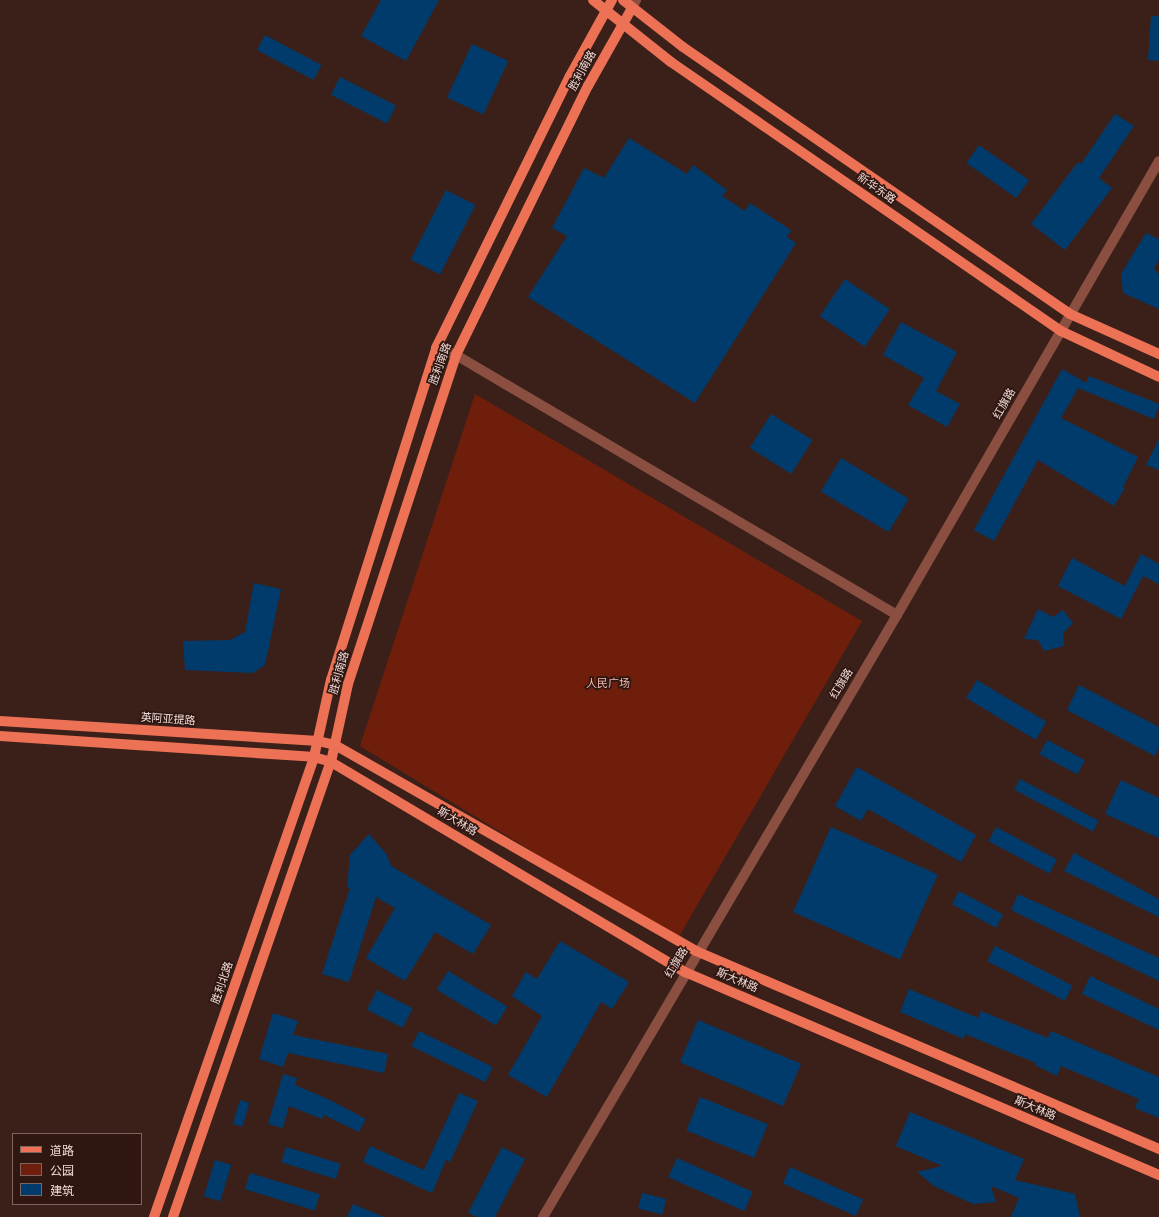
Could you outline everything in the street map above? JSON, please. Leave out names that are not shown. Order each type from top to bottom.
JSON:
[{"type":"main road","name":"新华东路","points":[[593,0],[606,12],[678,67],[1061,331],[1159,376]]},
{"type":"main road","name":"胜利南路","points":[[314,758],[331,680],[436,348],[570,76],[612,0]]},
{"type":"main road","name":"新华东路","points":[[623,0],[634,4],[683,47],[1070,314],[1159,354]]},
{"type":"main road","name":"胜利南路","points":[[331,762],[348,684],[456,355],[588,86],[634,4]]},
{"type":"main road","name":"英阿亚提路","points":[[0,721],[318,741],[335,744]]},
{"type":"main road","points":[[0,736],[314,758],[331,762],[173,1217]]},
{"type":"main road","name":"斯大林路","points":[[335,744],[698,952],[1159,1149]]},
{"type":"main road","name":"胜利北路","points":[[154,1217],[314,758]]},
{"type":"main road","name":"斯大林路","points":[[331,762],[685,972],[1159,1175]]},
{"type":"street","name":"红旗路","points":[[543,1217],[685,972],[897,615],[1159,161]]},
{"type":"street","points":[[436,348],[456,355],[897,615]]},
{"type":"green space","name":"人民广场","points":[[475,394],[862,621],[677,940],[360,746]]},
{"type":"building","points":[[381,0],[439,0],[406,61],[361,36]]},
{"type":"building","points":[[1151,16],[1159,16],[1159,61],[1148,60]]},
{"type":"building","points":[[265,35],[322,65],[314,80],[257,50]]},
{"type":"building","points":[[472,44],[508,61],[483,114],[447,97]]},
{"type":"building","points":[[340,77],[396,106],[387,123],[331,95]]},
{"type":"building","points":[[1115,114],[1134,126],[1099,178],[1112,188],[1065,250],[1031,224],[1078,162],[1081,164]]},
{"type":"building","points":[[629,138],[687,174],[693,165],[727,190],[722,196],[745,211],[750,203],[791,230],[787,237],[796,243],[695,403],[528,297],[567,236],[552,228],[584,168],[604,178]]},
{"type":"building","points":[[979,145],[1029,180],[1016,198],[966,163]]},
{"type":"building","points":[[446,190],[475,205],[440,274],[411,259]]},
{"type":"building","points":[[1146,233],[1159,239],[1159,260],[1154,268],[1159,275],[1159,309],[1123,293],[1121,274]]},
{"type":"building","points":[[845,279],[890,309],[865,347],[820,316]]},
{"type":"building","points":[[901,322],[957,352],[936,391],[960,404],[947,427],[908,405],[924,378],[883,355]]},
{"type":"building","points":[[1062,369],[1086,383],[1089,376],[1159,404],[1159,407],[1154,419],[1078,388],[1061,418],[1138,457],[1123,487],[1125,488],[1114,506],[1038,460],[994,541],[974,530]]},
{"type":"building","points":[[771,414],[813,440],[791,474],[750,448]]},
{"type":"building","points":[[1159,439],[1159,470],[1146,465]]},
{"type":"building","points":[[841,458],[909,499],[889,532],[821,491]]},
{"type":"building","points":[[1141,554],[1159,564],[1159,584],[1143,576],[1121,619],[1058,586],[1072,558],[1125,586]]},
{"type":"building","points":[[254,583],[281,589],[265,665],[253,673],[185,670],[183,641],[230,640],[245,632]]},
{"type":"building","points":[[1038,609],[1053,617],[1063,610],[1073,623],[1063,633],[1064,646],[1044,651],[1038,640],[1024,639]]},
{"type":"building","points":[[977,680],[1046,722],[1036,740],[966,698]]},
{"type":"building","points":[[1079,685],[1159,727],[1159,747],[1155,756],[1067,710]]},
{"type":"building","points":[[1047,740],[1085,760],[1077,774],[1039,754]]},
{"type":"building","points":[[857,767],[976,835],[961,862],[868,809],[861,821],[835,806]]},
{"type":"building","points":[[1020,779],[1099,821],[1093,831],[1014,790]]},
{"type":"building","points":[[1121,780],[1159,798],[1159,838],[1105,814]]},
{"type":"building","points":[[831,827],[938,875],[900,960],[793,912]]},
{"type":"building","points":[[996,827],[1057,859],[1049,874],[988,841]]},
{"type":"building","points":[[369,834],[387,855],[391,866],[491,925],[473,954],[435,932],[405,981],[366,958],[395,908],[376,897],[349,982],[322,974],[350,888],[347,887],[350,855]]},
{"type":"building","points":[[1074,853],[1159,899],[1159,917],[1064,871]]},
{"type":"building","points":[[959,891],[1003,914],[996,928],[952,904]]},
{"type":"building","points":[[1018,894],[1159,958],[1159,981],[1011,910]]},
{"type":"building","points":[[560,941],[629,982],[612,1009],[601,1002],[547,1097],[508,1075],[542,1016],[512,996],[526,972],[537,979]]},
{"type":"building","points":[[995,946],[1073,985],[1065,1001],[987,961]]},
{"type":"building","points":[[448,971],[507,1007],[496,1025],[437,990]]},
{"type":"building","points":[[1090,976],[1159,1009],[1159,1030],[1082,994]]},
{"type":"building","points":[[909,989],[978,1018],[981,1011],[1048,1038],[1051,1031],[1159,1077],[1159,1118],[1135,1108],[1139,1099],[1061,1066],[1057,1076],[1035,1065],[1036,1063],[965,1034],[964,1039],[900,1012]]},
{"type":"building","points":[[377,990],[413,1008],[403,1028],[367,1010]]},
{"type":"building","points":[[273,1013],[298,1021],[293,1035],[388,1054],[384,1073],[288,1053],[283,1067],[259,1059]]},
{"type":"building","points":[[698,1020],[801,1064],[783,1106],[680,1062]]},
{"type":"building","points":[[419,1031],[493,1067],[485,1082],[412,1046]]},
{"type":"building","points":[[283,1074],[297,1078],[295,1085],[330,1100],[366,1119],[359,1132],[324,1115],[322,1119],[289,1106],[283,1128],[268,1124]]},
{"type":"building","points":[[459,1093],[478,1101],[450,1162],[446,1160],[432,1193],[363,1162],[370,1146],[424,1170]]},
{"type":"building","points":[[700,1097],[768,1124],[754,1158],[687,1130]]},
{"type":"building","points":[[240,1100],[250,1103],[242,1127],[233,1124]]},
{"type":"building","points":[[910,1112],[1024,1159],[1015,1180],[1075,1194],[1080,1217],[1011,1217],[1019,1198],[991,1186],[996,1202],[973,1204],[934,1186],[917,1172],[942,1166],[896,1146]]},
{"type":"building","points":[[286,1147],[341,1164],[336,1179],[281,1162]]},
{"type":"building","points":[[502,1147],[525,1159],[495,1217],[477,1217],[468,1213]]},
{"type":"building","points":[[677,1158],[753,1192],[744,1211],[668,1177]]},
{"type":"building","points":[[215,1160],[231,1165],[220,1201],[204,1196]]},
{"type":"building","points":[[790,1167],[863,1200],[856,1216],[783,1183]]},
{"type":"building","points":[[250,1173],[320,1194],[315,1211],[245,1189]]},
{"type":"building","points":[[642,1193],[666,1199],[662,1215],[638,1209]]},
{"type":"building","points":[[353,1204],[384,1217],[347,1217]]}]
